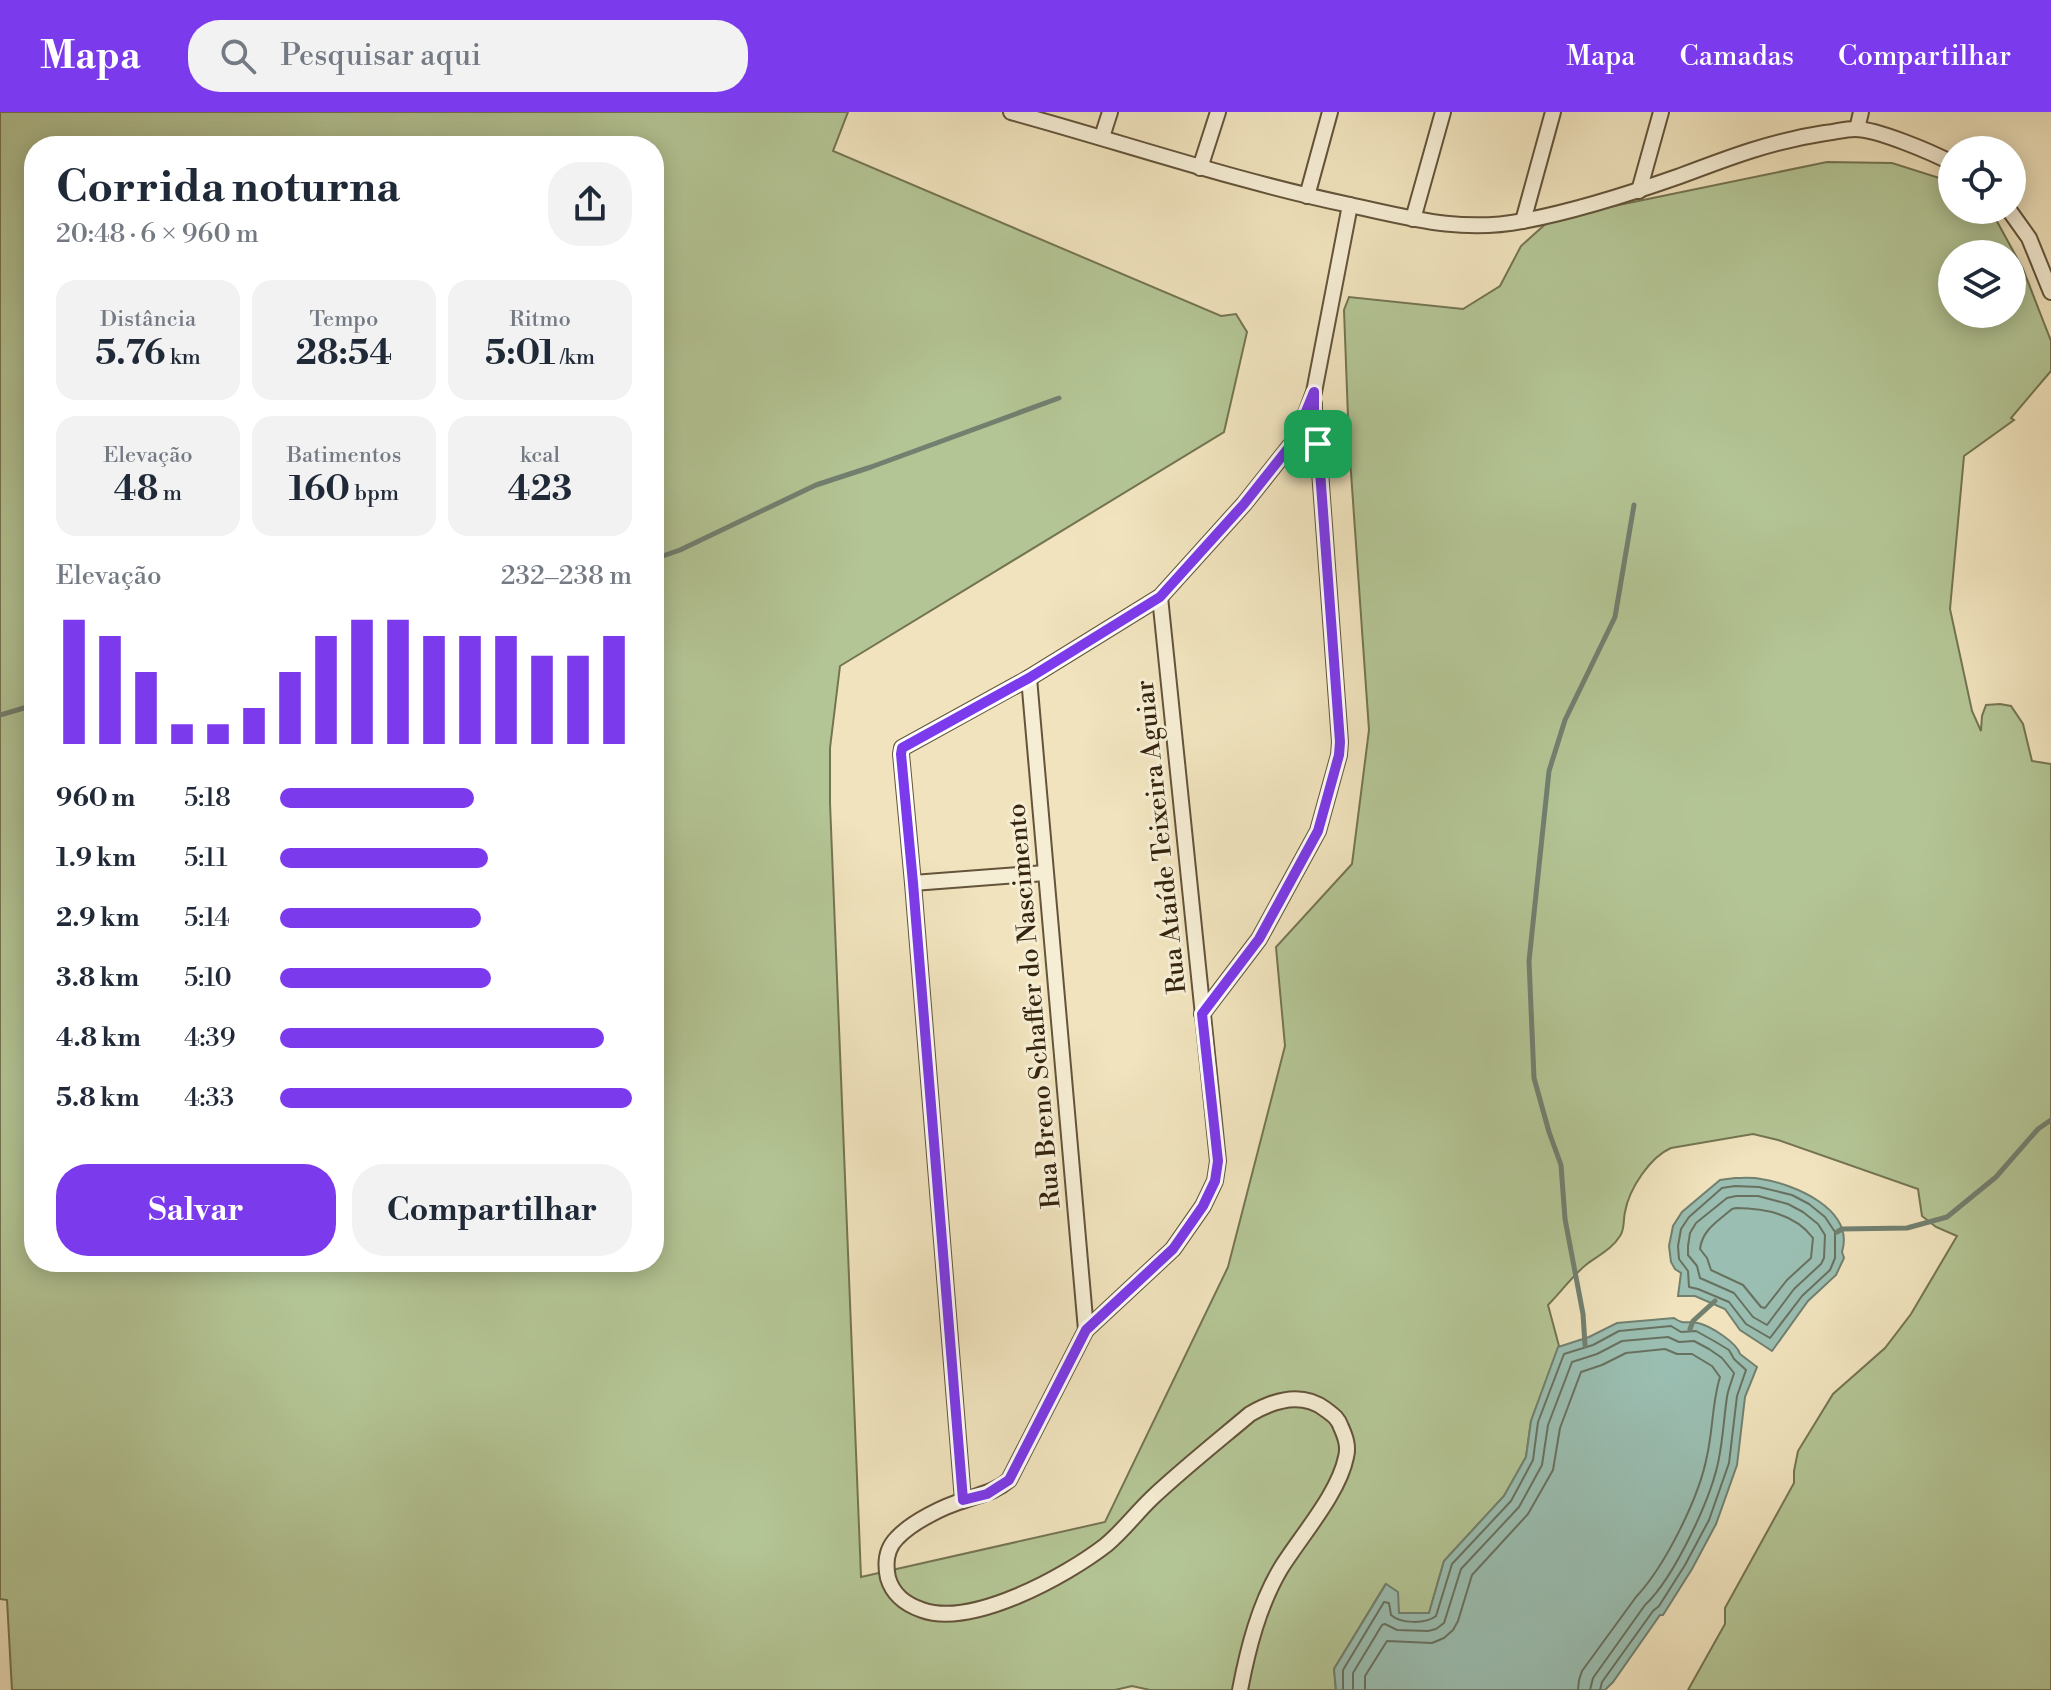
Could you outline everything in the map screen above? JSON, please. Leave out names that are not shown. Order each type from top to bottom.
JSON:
[{"type":"street","points":[[1011,112],[1307,196],[1413,219],[1462,226],[1523,221],[1639,191],[1796,137],[1857,129],[1938,156]]},
{"type":"street","points":[[1102,137],[1110,112]]},
{"type":"street","points":[[1200,168],[1218,112]]},
{"type":"street","points":[[1307,196],[1330,112]]},
{"type":"street","points":[[1413,219],[1443,112]]},
{"type":"street","points":[[1523,221],[1553,112]]},
{"type":"street","points":[[1639,191],[1661,112]]},
{"type":"street","points":[[1857,129],[1861,112]]},
{"type":"street","points":[[1202,1014],[1259,939],[1318,831],[1339,755],[1314,392],[1350,205]]},
{"type":"street","points":[[2019,224],[2029,238],[2051,292]]},
{"type":"street","points":[[963,1500],[902,748],[1029,678],[1160,597],[1244,504],[1294,441],[1314,392]]},
{"type":"street","name":"Rua Ataíde Teixeira Aguiar","points":[[1160,597],[1218,1161],[1215,1181],[1203,1206],[1173,1249],[1086,1330],[1009,1480],[987,1494],[963,1500],[918,1521],[895,1540],[887,1555],[886,1568],[891,1588],[904,1602],[932,1614],[955,1614],[992,1607],[1030,1590],[1107,1544],[1167,1484],[1250,1414],[1283,1400],[1301,1399],[1317,1404],[1338,1418],[1346,1440],[1347,1456],[1329,1497],[1281,1569],[1258,1619],[1240,1690]]},
{"type":"street","name":"Rua Breno Schaffer do Nascimento","points":[[1029,678],[1086,1330]]},
{"type":"street","points":[[913,883],[1045,873]]},
{"type":"green space","points":[[0,112],[848,112],[833,151],[1221,316],[1236,314],[1247,332],[1224,432],[840,666],[830,748],[830,803],[861,1577],[1105,1522],[1228,1267],[1285,1046],[1276,947],[1352,864],[1369,730],[1349,444],[1344,310],[1349,297],[1463,309],[1500,286],[1521,246],[1551,219],[1827,162],[1892,163],[1938,178],[1938,224],[1998,224],[2007,240],[1938,240],[1938,328],[2026,328],[2026,277],[2051,341],[2051,371],[2011,418],[2014,420],[1964,456],[1950,609],[1972,711],[1981,731],[1986,705],[2011,706],[2023,724],[2032,761],[2051,764],[2051,1690],[1688,1690],[1725,1624],[1725,1608],[1794,1483],[1798,1451],[1833,1394],[1885,1348],[1911,1314],[1957,1236],[1936,1227],[1922,1216],[1918,1189],[1753,1134],[1671,1148],[1663,1152],[1642,1175],[1627,1203],[1623,1230],[1617,1241],[1582,1268],[1548,1305],[1559,1346],[1531,1421],[1526,1457],[1504,1496],[1444,1561],[1429,1613],[1398,1613],[1385,1585],[1334,1669],[1336,1690],[1150,1690],[1132,1686],[1115,1690],[12,1690],[7,1600],[0,1599]]},
{"type":"water","points":[[1735,1178],[1774,1182],[1805,1193],[1831,1211],[1844,1237],[1844,1258],[1836,1275],[1808,1301],[1772,1351],[1740,1330],[1725,1309],[1695,1296],[1678,1296],[1681,1273],[1671,1262],[1669,1246],[1673,1226],[1682,1212],[1720,1180]]},
{"type":"water","points":[[1674,1318],[1716,1331],[1757,1367],[1745,1397],[1737,1465],[1716,1524],[1663,1615],[1660,1615],[1613,1682],[1605,1690],[1336,1690],[1334,1669],[1386,1584],[1398,1592],[1399,1613],[1429,1613],[1444,1561],[1504,1496],[1526,1457],[1531,1421],[1558,1347],[1589,1337],[1617,1323]]},
{"type":"waterway","points":[[664,556],[816,485],[1059,398]]},
{"type":"waterway","points":[[1585,1345],[1583,1314],[1565,1219],[1561,1165],[1534,1078],[1529,961],[1549,771],[1565,720],[1615,617],[1634,505]]},
{"type":"waterway","points":[[0,715],[24,708]]},
{"type":"waterway","points":[[1837,1232],[1842,1229],[1907,1228],[1947,1217],[1996,1177],[2038,1129],[2051,1120]]},
{"type":"waterway","points":[[1690,1329],[1693,1321],[1715,1301]]},
{"type":"route","points":[[1314,392],[1314,426],[1318,444],[1339,755],[1318,831],[1259,939],[1202,1014],[1218,1161],[1215,1181],[1203,1206],[1173,1249],[1086,1330],[1009,1480],[987,1494],[963,1500],[902,748],[1029,678],[1160,597],[1244,504],[1294,441],[1314,392]]}]
